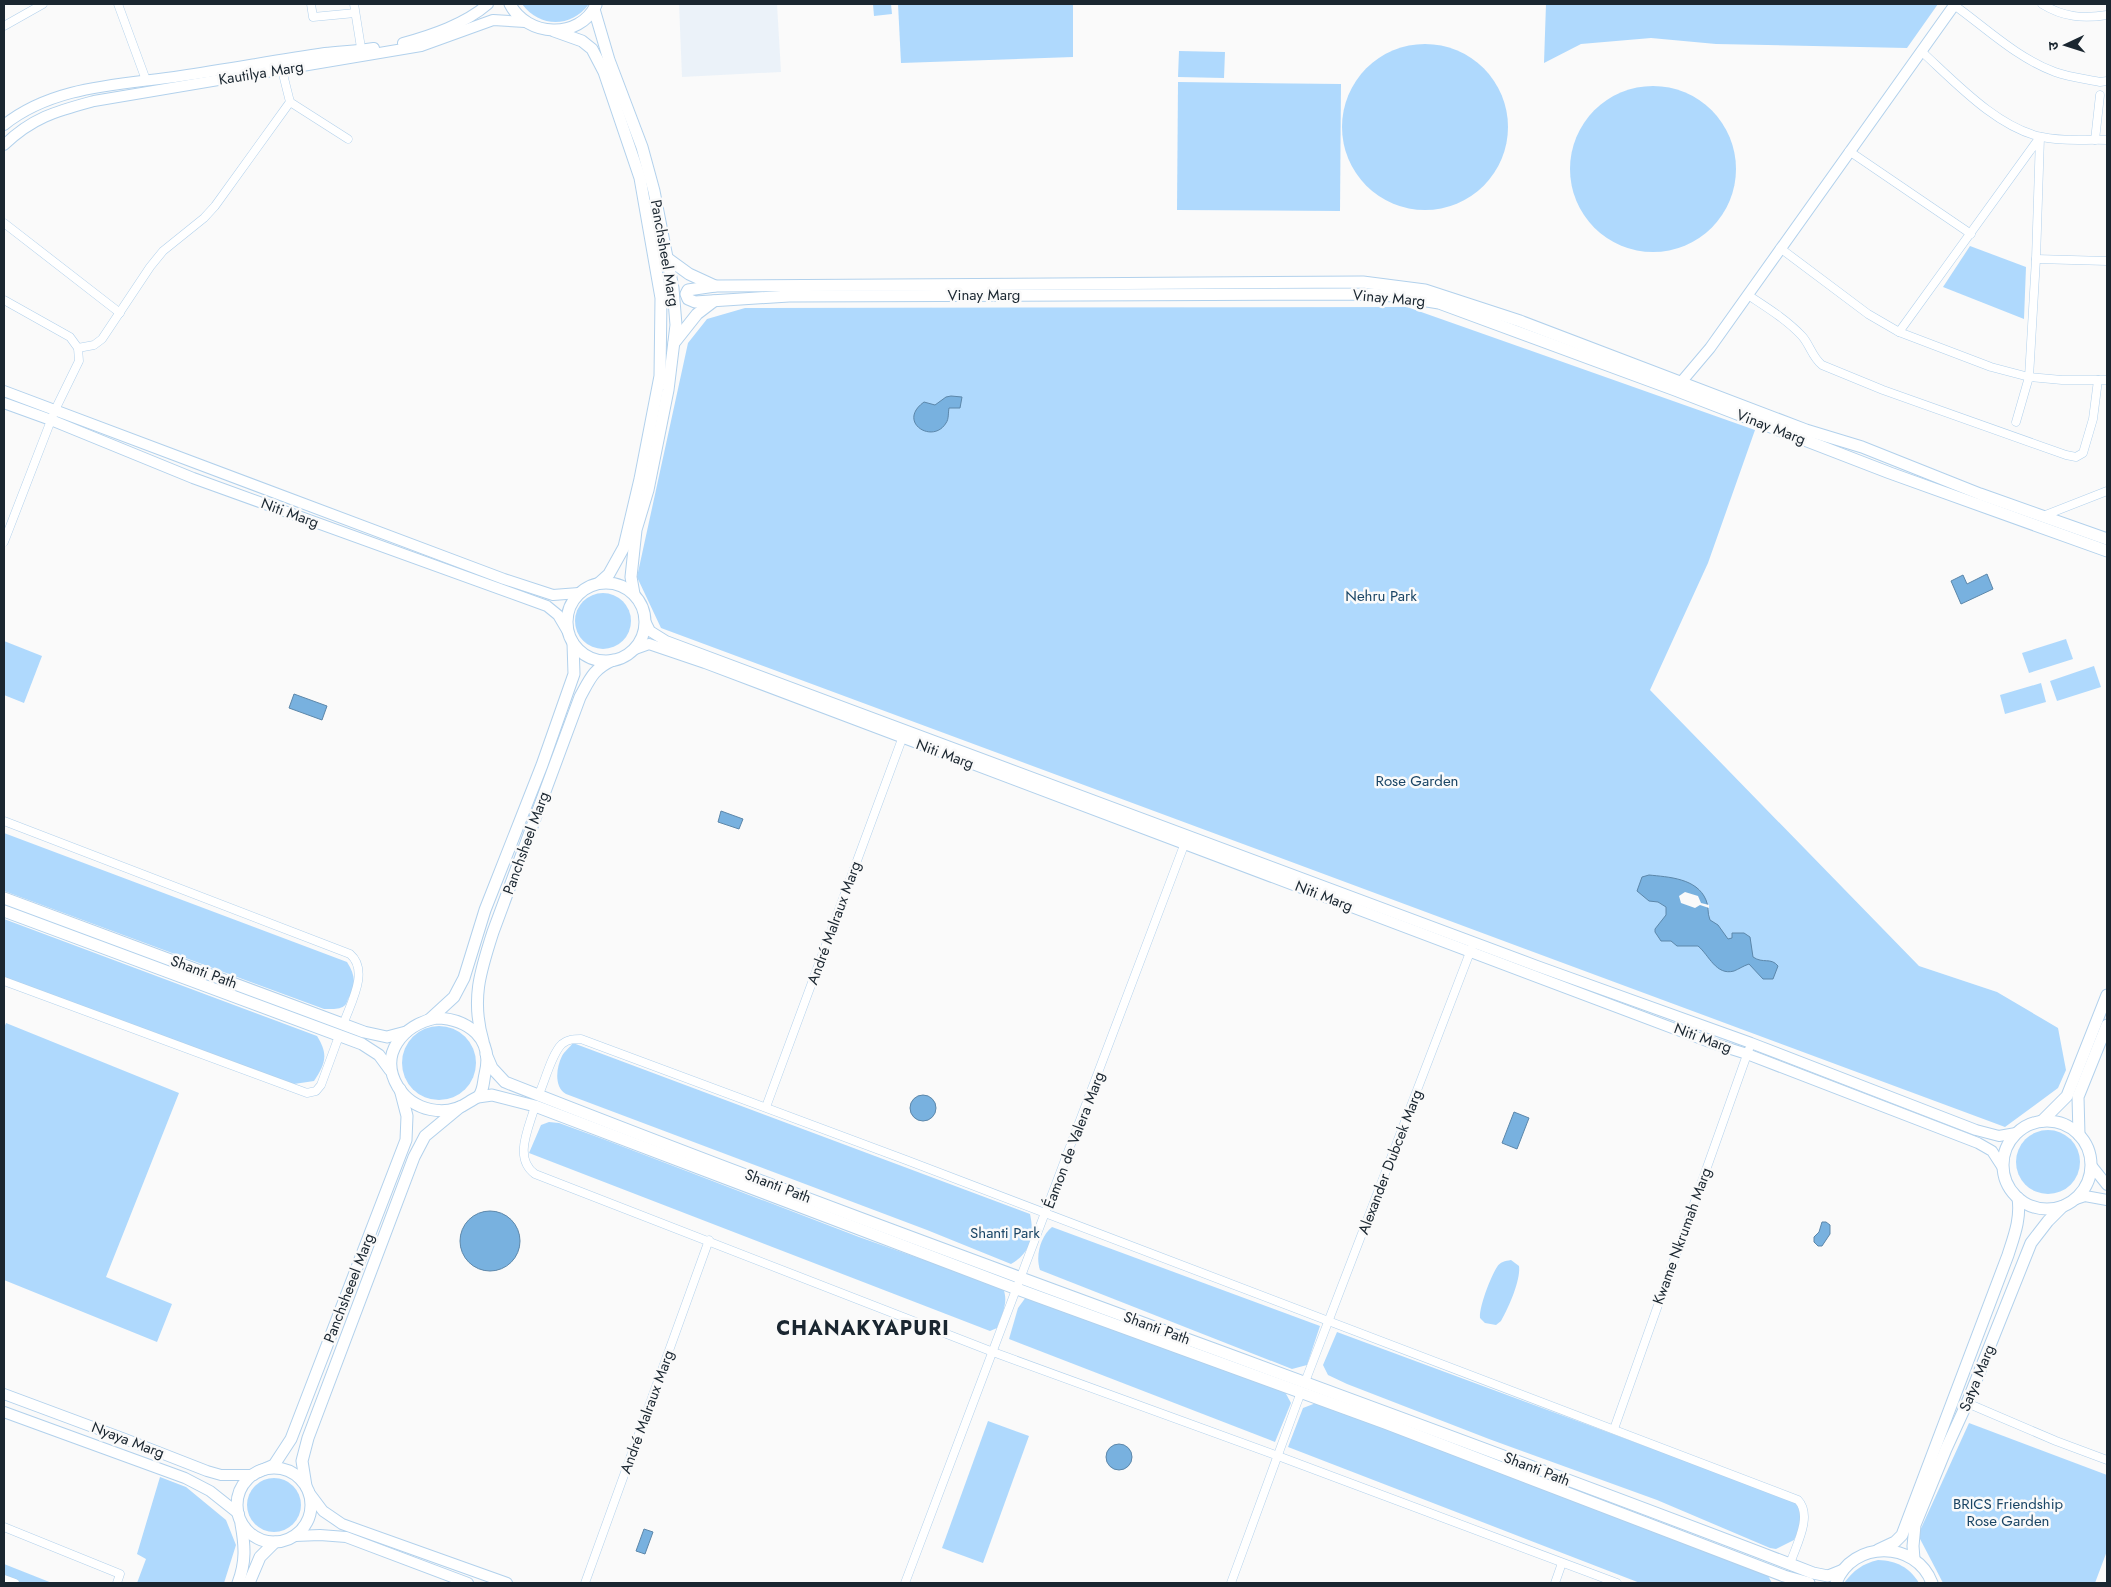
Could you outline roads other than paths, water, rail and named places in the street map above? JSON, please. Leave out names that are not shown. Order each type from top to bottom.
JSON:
[{"type":"main road","points":[[510,4],[525,22]]},
{"type":"main road","points":[[554,31],[577,24],[595,6]]},
{"type":"main road","name":"Panchsheel Marg","points":[[595,6],[609,60],[642,147],[654,191],[673,288],[676,325],[668,390],[648,490],[636,530],[632,576],[634,594]]},
{"type":"main road","name":"Panchsheel Marg","points":[[525,22],[582,41],[592,49],[604,72],[640,178],[661,298],[660,376],[642,470],[624,547],[609,574],[599,583]]},
{"type":"main road","name":"Vinay Marg","points":[[667,258],[689,274],[715,286]]},
{"type":"main road","name":"Vinay Marg","points":[[2107,539],[1980,494],[1862,447],[1806,430],[1678,386],[1438,303],[1371,294],[788,296],[695,302],[688,299],[686,294],[688,290],[696,287],[715,286],[1363,282],[1425,290],[1520,321],[1678,386],[1890,473],[2107,551]]},
{"type":"main road","points":[[674,342],[697,314],[714,302]]},
{"type":"main road","points":[[606,582],[621,585],[634,594],[642,606],[645,621],[642,636],[634,649],[622,658],[607,661],[592,659],[579,651],[570,637],[566,624],[568,608],[579,593],[590,585],[606,582]]},
{"type":"main road","name":"Panchsheel Marg","points":[[430,1019],[454,997],[464,978],[485,910],[542,765],[574,674],[570,637]]},
{"type":"main road","name":"Panchsheel Marg","points":[[483,1041],[477,1020],[478,988],[481,969],[493,932],[580,697],[592,674],[600,666],[613,660]]},
{"type":"main road","name":"Shanti Path","points":[[4,898],[341,1030],[379,1055],[390,1070]]},
{"type":"main road","name":"Shanti Path","points":[[4,910],[341,1030],[387,1037],[406,1032]]},
{"type":"main road","points":[[2042,1121],[2067,1096],[2107,995]]},
{"type":"main road","points":[[240,1517],[249,1532],[261,1540],[275,1542],[295,1536],[304,1527],[310,1516],[311,1503],[302,1461],[308,1438],[414,1158],[425,1136],[460,1107],[478,1097],[484,1087],[488,1066],[486,1054],[483,1041],[473,1030],[459,1021],[448,1018],[430,1019],[415,1025],[406,1032],[394,1049],[390,1070],[400,1089],[414,1103],[431,1110],[449,1110],[460,1107]]},
{"type":"main road","points":[[2079,1135],[2078,1097],[2107,1025]]},
{"type":"main road","name":"Shanti Path","points":[[486,1054],[492,1068],[505,1082],[1019,1284]]},
{"type":"main road","name":"Panchsheeel Marg","points":[[256,1473],[274,1465],[291,1439],[406,1140],[407,1116],[400,1089]]},
{"type":"main road","name":"Shanti Path","points":[[478,1097],[492,1095],[535,1106],[1790,1564],[1828,1576],[1843,1570]]},
{"type":"main road","points":[[2042,1121],[2058,1123],[2079,1135],[2088,1149],[2091,1165],[2087,1184],[2076,1199],[2064,1206],[2043,1210],[2029,1206],[2010,1190],[2003,1168],[2007,1146],[2016,1134],[2026,1126],[2042,1121]]},
{"type":"main road","name":"Satya Marg","points":[[1843,1570],[1859,1557],[1895,1542],[1902,1535],[2018,1226],[2018,1198]]},
{"type":"main road","name":"Satya Marg","points":[[1914,1559],[1912,1546],[1915,1526],[2031,1243],[2048,1221],[2064,1206]]},
{"type":"main road","name":"Shanti Path","points":[[1303,1387],[1782,1579],[1809,1583]]},
{"type":"main road","points":[[238,1583],[244,1567],[246,1551],[238,1503],[240,1492],[246,1482],[256,1473],[269,1469],[284,1470],[299,1478],[307,1488]]},
{"type":"main road","points":[[249,1583],[260,1557],[275,1542]]},
{"type":"main road","points":[[1878,1550],[1897,1552],[1914,1559],[1926,1572],[1932,1583]]},
{"type":"main road","points":[[1836,1583],[1843,1570]]},
{"type":"street","points":[[4,26],[43,4]]},
{"type":"street","points":[[118,4],[146,80]]},
{"type":"street","points":[[311,4],[313,17],[355,13]]},
{"type":"street","points":[[354,4],[362,54]]},
{"type":"street","name":"Kautilya Marg","points":[[4,125],[44,101],[122,82],[223,70],[325,53],[362,54],[418,39],[475,14],[488,4]]},
{"type":"street","points":[[1678,386],[1710,348],[1954,4],[2014,50],[2048,69],[2100,82],[2107,81]]},
{"type":"street","points":[[2042,4],[2054,12],[2071,16],[2090,18],[2107,15]]},
{"type":"street","name":"Kautilya Marg","points":[[4,145],[29,124],[59,110],[126,95],[282,70],[362,54],[421,46],[493,20],[525,22]]},
{"type":"street","points":[[1921,51],[1985,109],[2008,123],[2040,137],[2067,140],[2107,140]]},
{"type":"street","points":[[282,70],[290,102],[348,139]]},
{"type":"street","points":[[2095,140],[2100,95]]},
{"type":"street","points":[[78,348],[94,345],[102,338],[150,267],[163,251],[204,218],[215,206],[290,102]]},
{"type":"street","points":[[1899,332],[2040,137]]},
{"type":"street","points":[[2016,422],[2029,377],[2036,259],[2040,137]]},
{"type":"street","points":[[1850,151],[1971,234]]},
{"type":"street","points":[[4,224],[120,313]]},
{"type":"street","points":[[1780,248],[1868,314],[1899,332],[1991,367],[2029,377],[2107,380]]},
{"type":"street","points":[[2036,259],[2107,261]]},
{"type":"street","points":[[1748,295],[1796,330],[1804,338],[1814,359],[1822,365],[1883,390],[2066,456],[2076,457],[2083,453],[2093,418],[2098,380]]},
{"type":"street","points":[[4,300],[70,336],[78,348],[78,361],[53,415],[4,542]]},
{"type":"street","name":"Niti Marg","points":[[4,391],[193,478],[547,606],[558,615],[570,637]]},
{"type":"street","name":"Niti Marg","points":[[4,403],[53,415],[504,579],[553,595],[579,593]]},
{"type":"street","points":[[2043,516],[2107,491]]},
{"type":"street","name":"Niti Marg","points":[[645,621],[650,631],[666,641],[1472,947],[1712,1043],[1747,1054],[1978,1143],[1992,1151],[2003,1168]]},
{"type":"street","name":"Niti Marg","points":[[634,649],[650,644],[902,739],[1186,840]]},
{"type":"street","name":"André Malraux Marg","points":[[766,1107],[902,739]]},
{"type":"street","points":[[4,821],[350,954],[356,960],[359,969],[359,980],[321,1085],[316,1091],[307,1093],[4,981]]},
{"type":"street","name":"Éamon de Valera Marg","points":[[905,1583],[1186,840]]},
{"type":"street","name":"Niti Marg","points":[[1472,947],[1751,1043],[1976,1130],[1999,1136],[2016,1134]]},
{"type":"street","name":"Alexander Dubcek Marg","points":[[1231,1583],[1303,1387],[1472,947]]},
{"type":"street","points":[[539,1094],[562,1044],[570,1040],[581,1039],[766,1107],[1798,1500],[1802,1504],[1804,1518],[1790,1564]]},
{"type":"street","name":"Kwame Nkrumah Marg","points":[[1614,1429],[1751,1043]]},
{"type":"street","points":[[535,1106],[523,1157],[527,1168],[535,1174],[709,1240],[993,1352],[1617,1583]]},
{"type":"street","points":[[2091,1165],[2107,1185]]},
{"type":"street","points":[[2076,1199],[2085,1196],[2107,1200]]},
{"type":"street","name":"André Malraux Marg","points":[[585,1583],[709,1240]]},
{"type":"street","name":"Nyaya Marg","points":[[4,1394],[204,1470],[221,1475],[256,1473]]},
{"type":"street","points":[[1967,1403],[2056,1441],[2107,1460]]},
{"type":"street","name":"Nyaya Marg","points":[[4,1412],[185,1478],[210,1491],[240,1517]]},
{"type":"street","points":[[307,1488],[323,1511],[342,1524],[507,1583]]},
{"type":"street","points":[[4,1527],[120,1574],[117,1583]]},
{"type":"street","points":[[295,1536],[346,1537],[468,1583]]},
{"type":"street","points":[[1554,1583],[1562,1563]]},
{"type":"street","points":[[4,1579],[15,1583]]},
{"type":"district","name":"CHANAKYAPURI","points":[[863,1328]]},
{"type":"park label","name":"Nehru Park","points":[[1381,596]]},
{"type":"park label","name":"Rose Garden","points":[[1417,781]]},
{"type":"park label","name":"Shanti Park","points":[[1005,1233]]},
{"type":"park label","name":"BRICS Friendship Rose Garden","points":[[2008,1512]]}]
